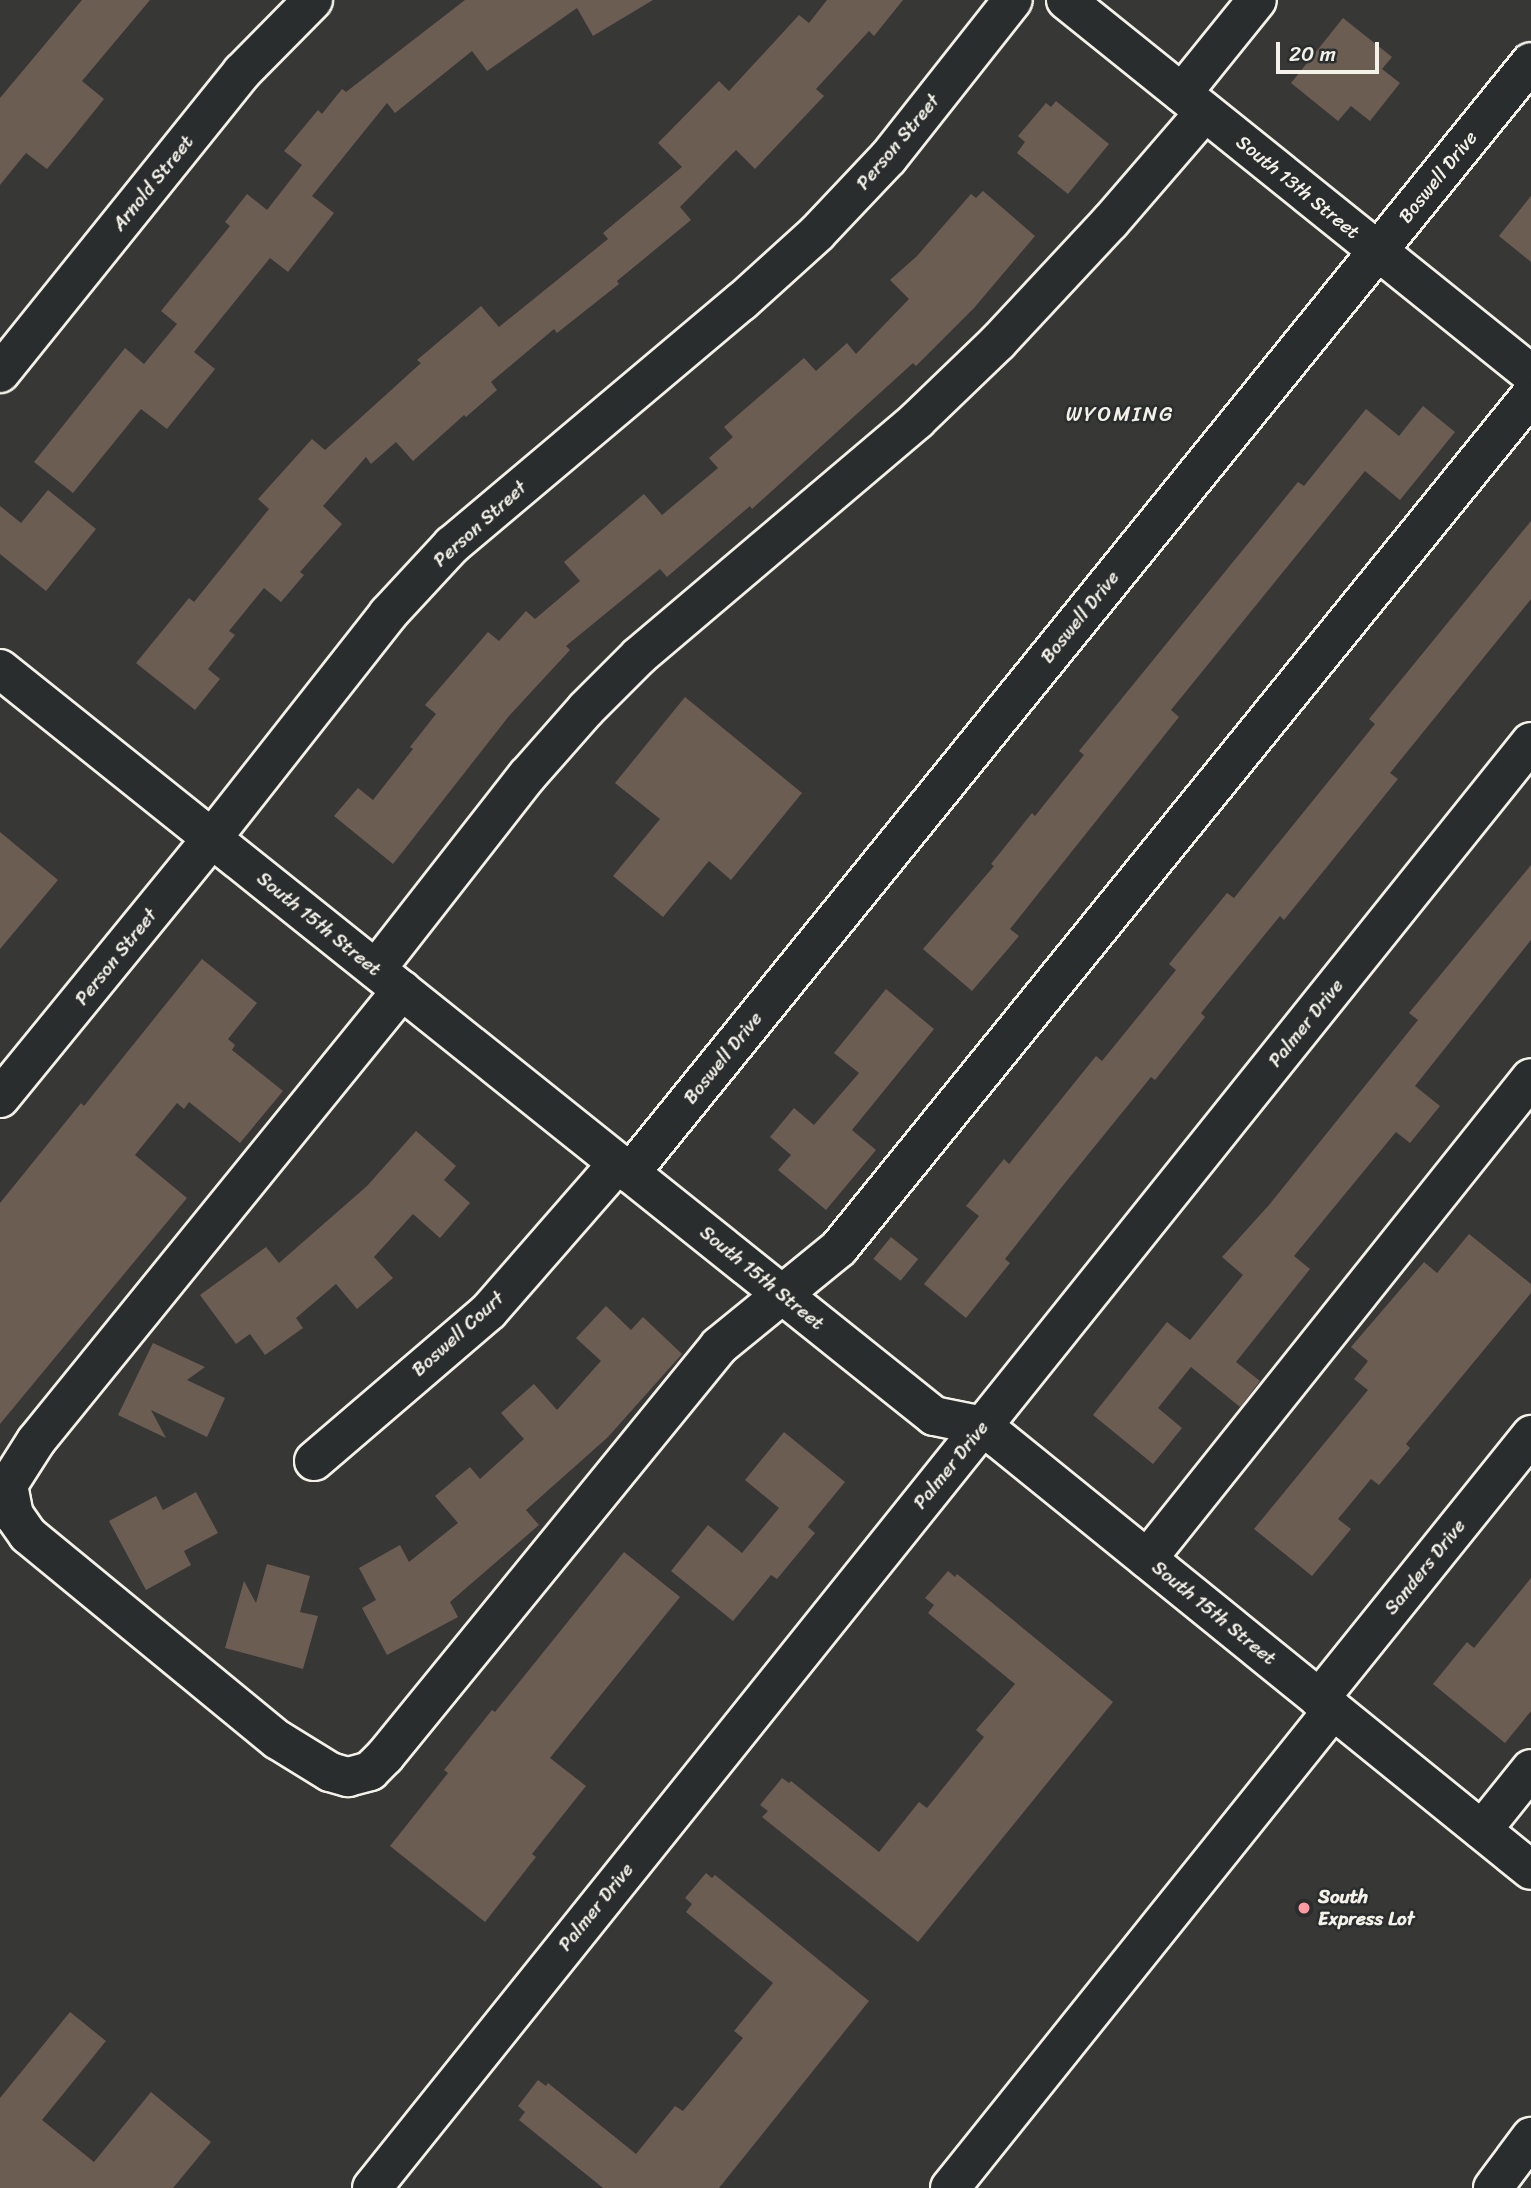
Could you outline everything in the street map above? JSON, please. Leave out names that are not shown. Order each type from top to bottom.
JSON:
[{"type":"street","name":"Arnold Street","points":[[0,373],[242,72],[313,0]]},
{"type":"street","name":"Person Street","points":[[0,1098],[212,838],[388,614],[452,545],[741,302],[817,233],[888,158],[1013,0]]},
{"type":"street","name":"South 13th Street","points":[[1066,0],[1531,374]]},
{"type":"street","points":[[1257,0],[1194,102],[1101,232],[998,342],[944,394],[805,517],[639,656],[586,709],[527,776],[389,980],[44,1430],[8,1485],[14,1515],[27,1535],[278,1740],[330,1772],[348,1777],[370,1771],[719,1346],[839,1248],[1531,395]]},
{"type":"street","name":"Boswell Drive","points":[[624,1168],[1531,62]]},
{"type":"street","name":"South 15th Street","points":[[0,669],[934,1416],[983,1426],[1531,1870]]},
{"type":"street","name":"Palmer Drive","points":[[372,2188],[1531,742]]},
{"type":"street","points":[[1147,1559],[1531,1078]]},
{"type":"street","name":"Boswell Court","points":[[314,1461],[489,1311],[624,1168]]},
{"type":"street","name":"Sanders Drive","points":[[950,2188],[1531,1435]]},
{"type":"street","points":[[1482,1830],[1531,1769]]},
{"type":"street","points":[[1493,2188],[1531,2137]]},
{"type":"building","points":[[82,0],[150,0],[82,81],[104,99],[71,140],[47,169],[26,153],[0,185],[0,98]]},
{"type":"building","points":[[465,0],[653,0],[593,36],[577,8],[487,71],[472,51],[395,113],[387,103],[312,196],[334,213],[288,272],[270,258],[194,352],[215,369],[167,429],[141,409],[73,493],[34,462],[125,348],[144,364],[177,324],[161,311],[230,226],[225,222],[247,194],[267,210],[302,165],[284,151],[318,110],[322,114],[342,89],[346,92]]},
{"type":"building","points":[[827,0],[903,0],[874,36],[869,31],[816,89],[824,96],[755,169],[736,150],[680,207],[691,220],[617,281],[619,284],[557,333],[554,329],[491,382],[497,390],[466,417],[464,415],[413,461],[396,442],[371,464],[366,457],[323,506],[342,524],[300,572],[304,575],[281,602],[264,588],[229,631],[235,635],[208,669],[220,679],[195,710],[136,663],[189,598],[194,602],[269,509],[258,499],[312,439],[325,450],[421,363],[417,360],[481,306],[499,327],[608,239],[603,233],[682,167],[658,143],[719,81],[729,91],[799,15],[809,23]]},
{"type":"building","points":[[1343,18],[1392,57],[1382,69],[1400,83],[1370,121],[1351,106],[1338,121],[1291,83]]},
{"type":"building","points":[[1056,101],[1109,144],[1068,194],[1017,153],[1025,142],[1018,136],[1046,103],[1051,107]]},
{"type":"building","points":[[983,191],[1035,236],[974,308],[916,366],[913,363],[752,509],[750,506],[667,577],[660,569],[566,646],[570,650],[509,716],[393,864],[334,816],[358,788],[373,800],[413,749],[410,747],[436,714],[425,705],[488,632],[499,641],[526,611],[535,619],[580,581],[564,562],[644,494],[662,515],[718,468],[709,458],[733,437],[724,427],[804,358],[816,371],[847,343],[856,354],[909,299],[890,280],[917,256],[971,194],[976,198]]},
{"type":"building","points":[[1531,196],[1531,262],[1499,236]]},
{"type":"building","points":[[1423,406],[1455,432],[1400,500],[1365,471],[1171,710],[1179,717],[1010,929],[1019,936],[972,991],[923,949],[994,866],[991,864],[1032,813],[1035,816],[1084,755],[1079,751],[1298,482],[1304,486],[1366,409],[1399,436]]},
{"type":"building","points":[[48,490],[96,529],[46,591],[0,554],[0,506],[21,523]]},
{"type":"building","points":[[1531,521],[1531,599],[1390,773],[1398,779],[1284,920],[1280,916],[1201,1013],[1205,1017],[1155,1080],[1151,1077],[1065,1183],[1005,1259],[1010,1263],[966,1318],[924,1284],[979,1216],[966,1206],[1004,1159],[1009,1164],[1096,1056],[1102,1061],[1176,970],[1169,964],[1227,893],[1234,898],[1375,724],[1369,719]]},
{"type":"building","points":[[685,697],[802,793],[731,880],[709,861],[663,917],[613,876],[660,819],[615,783]]},
{"type":"building","points":[[0,832],[58,880],[0,949]]},
{"type":"building","points":[[1531,865],[1531,940],[1415,1086],[1440,1106],[1410,1143],[1396,1132],[1294,1256],[1310,1269],[1236,1362],[1260,1381],[1240,1407],[1191,1367],[1158,1408],[1182,1428],[1153,1464],[1093,1415],[1167,1322],[1190,1340],[1243,1275],[1222,1257],[1269,1205],[1418,1020],[1409,1013]]},
{"type":"building","points":[[202,959],[257,1003],[228,1039],[235,1045],[232,1050],[283,1091],[240,1143],[189,1102],[184,1109],[177,1103],[135,1155],[187,1198],[0,1424],[0,1203],[81,1103],[84,1106]]},
{"type":"building","points":[[886,989],[934,1029],[852,1130],[876,1150],[826,1210],[778,1170],[791,1155],[770,1137],[794,1108],[814,1125],[859,1073],[834,1053]]},
{"type":"building","points":[[416,1131],[456,1166],[444,1180],[470,1203],[440,1238],[413,1214],[374,1257],[393,1278],[357,1309],[336,1284],[296,1318],[303,1328],[265,1355],[250,1334],[236,1344],[200,1295],[266,1247],[279,1263],[367,1186]]},
{"type":"building","points":[[1469,1234],[1531,1284],[1531,1293],[1406,1444],[1410,1448],[1379,1485],[1371,1479],[1338,1519],[1351,1529],[1312,1576],[1254,1529],[1368,1390],[1354,1379],[1368,1361],[1351,1347],[1424,1262],[1437,1273]]},
{"type":"building","points":[[891,1237],[918,1259],[901,1281],[873,1259]]},
{"type":"building","points":[[606,1306],[631,1330],[643,1317],[682,1354],[608,1437],[526,1510],[539,1525],[450,1602],[458,1617],[387,1655],[362,1608],[376,1600],[359,1568],[400,1545],[409,1562],[458,1523],[435,1496],[470,1467],[480,1479],[524,1439],[501,1413],[534,1384],[557,1410],[601,1361],[576,1338]]},
{"type":"building","points":[[153,1343],[205,1367],[187,1380],[225,1398],[207,1437],[151,1410],[166,1438],[118,1415]]},
{"type":"building","points":[[784,1432],[845,1482],[808,1527],[815,1533],[777,1579],[771,1575],[733,1621],[671,1571],[708,1525],[742,1553],[779,1508],[745,1480]]},
{"type":"building","points":[[196,1492],[218,1533],[184,1551],[191,1565],[146,1590],[109,1521],[156,1496],[163,1510]]},
{"type":"building","points":[[624,1552],[680,1597],[550,1758],[586,1786],[532,1854],[536,1857],[485,1922],[390,1846],[448,1773],[444,1770],[492,1710],[495,1712]]},
{"type":"building","points":[[267,1564],[310,1576],[300,1612],[318,1616],[303,1669],[225,1648],[244,1581],[256,1603]]},
{"type":"building","points":[[948,1571],[955,1577],[957,1574],[1113,1702],[918,1942],[762,1817],[768,1811],[760,1805],[782,1778],[789,1783],[791,1781],[879,1852],[919,1802],[927,1808],[984,1737],[976,1730],[1015,1684],[928,1613],[934,1605],[925,1598]]},
{"type":"building","points":[[1531,1578],[1531,1711],[1505,1743],[1433,1684],[1467,1642],[1474,1648]]},
{"type":"building","points":[[706,1873],[712,1878],[715,1875],[869,2001],[719,2188],[603,2188],[519,2120],[525,2112],[518,2106],[538,2080],[546,2086],[548,2083],[636,2154],[675,2106],[683,2111],[743,2038],[734,2031],[773,1983],[686,1912],[692,1904],[685,1898]]},
{"type":"building","points":[[70,2012],[106,2041],[42,2120],[94,2162],[151,2092],[211,2142],[173,2188],[0,2188],[0,2098]]},
{"type":"place","name":"South Express Lot","points":[[1304,1908]]},
{"type":"district","name":"WYOMING","points":[[1120,414]]}]
